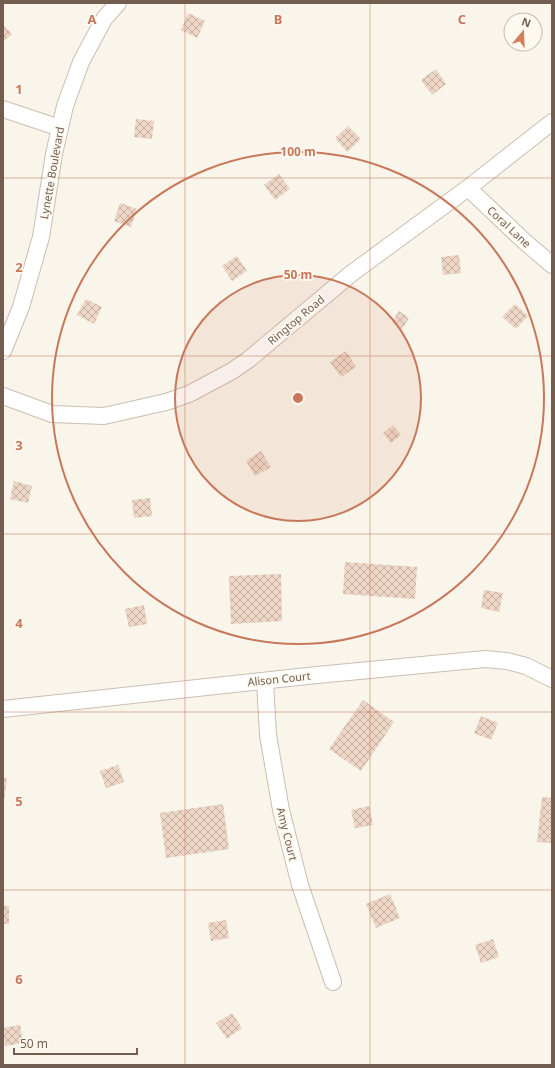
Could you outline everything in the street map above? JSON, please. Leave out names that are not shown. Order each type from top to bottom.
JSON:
[{"type":"street","name":"Lynette Boulevard","points":[[3,351],[21,307],[41,237],[54,154],[65,106],[81,62],[104,19],[118,3]]},
{"type":"street","points":[[3,110],[60,128]]},
{"type":"street","name":"Ringtop Road","points":[[3,396],[52,414],[104,416],[166,402],[189,394],[232,371],[248,360],[352,273],[468,188],[552,122]]},
{"type":"street","name":"Coral Lane","points":[[468,188],[524,241],[552,265]]},
{"type":"street","name":"Alison Court","points":[[3,709],[485,658],[507,661],[526,666],[552,678]]},
{"type":"street","name":"Amy Court","points":[[265,681],[268,735],[281,810],[300,885],[334,982]]},
{"type":"building","points":[[188,13],[205,21],[197,38],[181,30]]},
{"type":"building","points":[[3,25],[12,34],[3,42]]},
{"type":"building","points":[[436,69],[446,84],[432,95],[421,80]]},
{"type":"building","points":[[136,119],[154,121],[152,139],[134,137]]},
{"type":"building","points":[[348,126],[361,139],[347,152],[335,138]]},
{"type":"building","points":[[279,174],[290,189],[275,200],[264,185]]},
{"type":"building","points":[[120,203],[137,209],[131,227],[114,221]]},
{"type":"building","points":[[459,255],[461,273],[443,275],[441,257]]},
{"type":"building","points":[[237,256],[247,271],[232,281],[222,266]]},
{"type":"building","points":[[86,299],[102,307],[94,324],[77,315]]},
{"type":"building","points":[[515,304],[528,316],[516,329],[502,317]]},
{"type":"building","points":[[399,311],[409,318],[402,329],[392,322]]},
{"type":"building","points":[[346,351],[356,367],[341,377],[330,362]]},
{"type":"building","points":[[393,425],[401,435],[391,443],[383,433]]},
{"type":"building","points":[[261,451],[271,467],[255,476],[246,461]]},
{"type":"building","points":[[14,481],[32,486],[28,503],[10,499]]},
{"type":"building","points":[[150,498],[152,516],[134,518],[132,500]]},
{"type":"building","points":[[345,562],[417,567],[415,599],[343,594]]},
{"type":"building","points":[[281,574],[282,621],[231,624],[229,576]]},
{"type":"building","points":[[484,590],[503,593],[499,612],[481,608]]},
{"type":"building","points":[[144,605],[147,624],[129,627],[125,609]]},
{"type":"building","points":[[363,700],[394,722],[361,771],[329,749]]},
{"type":"building","points":[[481,716],[498,723],[491,740],[474,733]]},
{"type":"building","points":[[118,765],[124,782],[106,788],[100,771]]},
{"type":"building","points":[[3,778],[7,778],[4,801],[3,801]]},
{"type":"building","points":[[542,797],[552,798],[552,843],[537,842]]},
{"type":"building","points":[[223,804],[229,849],[166,858],[160,813]]},
{"type":"building","points":[[369,806],[373,825],[355,828],[351,810]]},
{"type":"building","points":[[390,894],[400,918],[376,928],[366,904]]},
{"type":"building","points":[[3,906],[9,906],[9,924],[3,924]]},
{"type":"building","points":[[226,920],[229,938],[211,941],[208,923]]},
{"type":"building","points":[[493,939],[499,957],[481,963],[475,945]]},
{"type":"building","points":[[232,1013],[242,1028],[227,1039],[216,1023]]},
{"type":"building","points":[[20,1025],[23,1043],[5,1046],[3,1028]]}]
